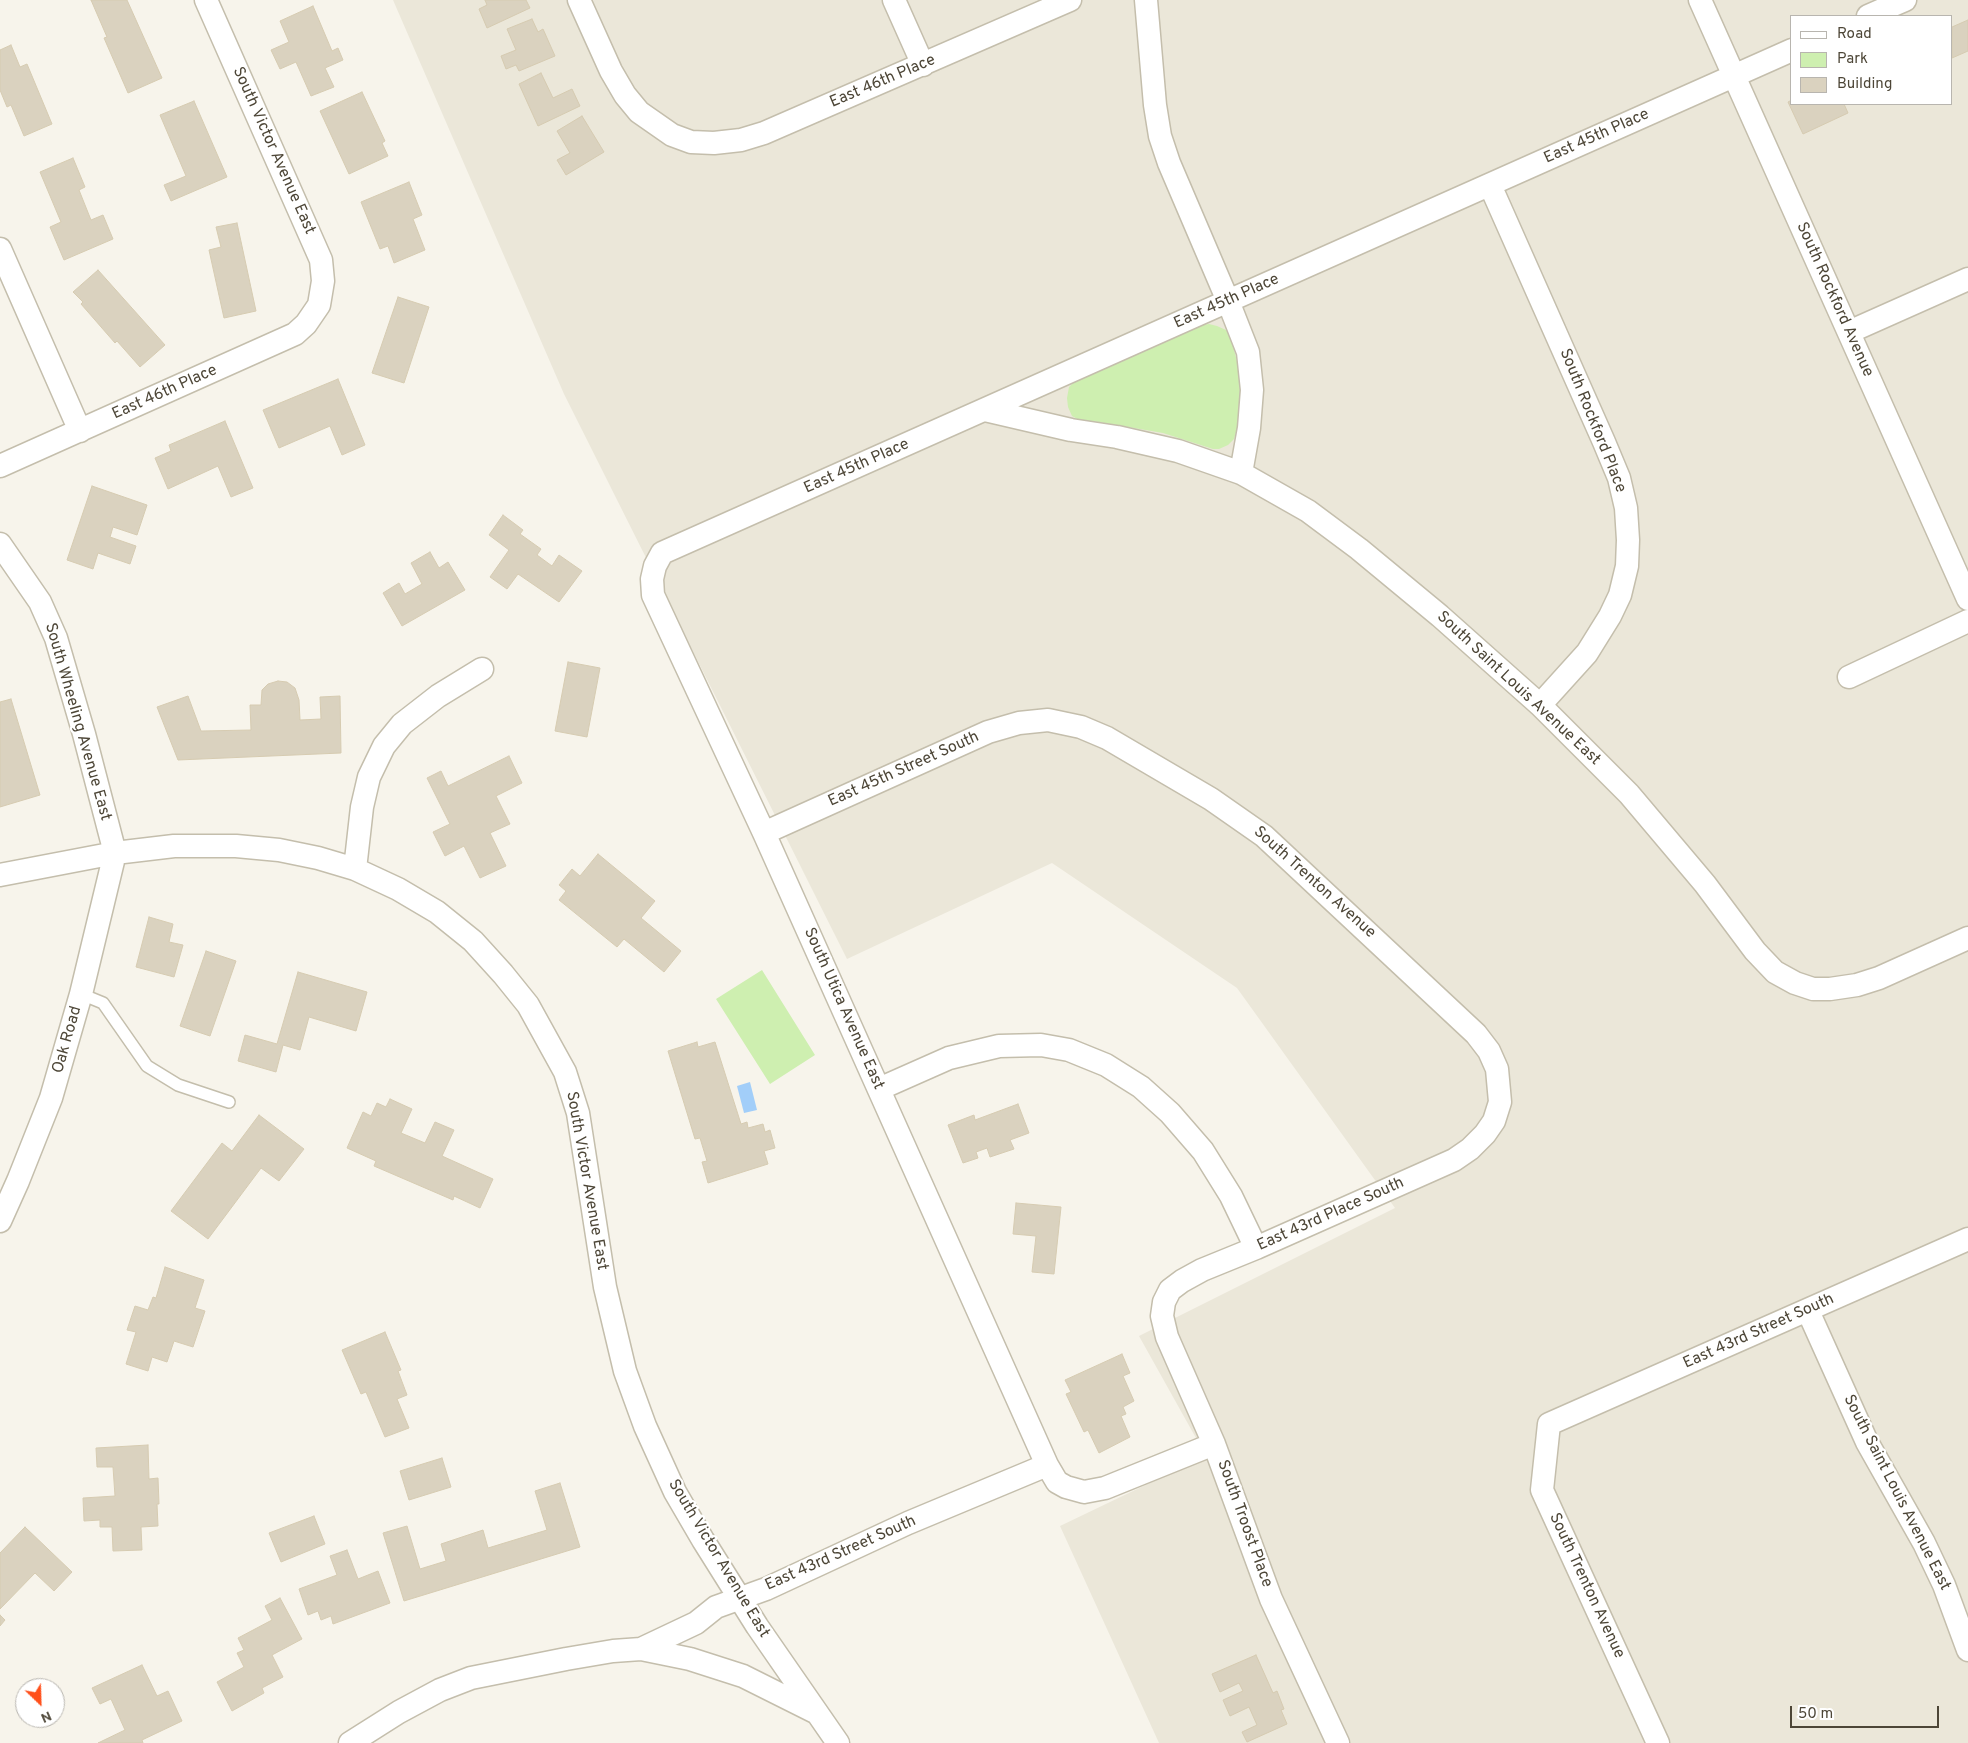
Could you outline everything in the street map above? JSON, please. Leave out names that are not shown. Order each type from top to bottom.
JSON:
[{"type":"street","name":"South Victor Avenue East","points":[[206,0],[321,260],[324,281],[319,305]]},
{"type":"street","name":"East 46th Place","points":[[579,0],[611,71],[625,95],[639,112],[655,125],[672,135],[691,142],[714,143],[741,140],[764,133],[1070,0]]},
{"type":"street","points":[[894,0],[923,65]]},
{"type":"street","points":[[1146,0],[1155,105],[1160,136],[1169,163],[1248,352],[1252,390],[1249,428],[1241,473]]},
{"type":"street","name":"South Rockford Avenue","points":[[1700,0],[1966,592]]},
{"type":"street","points":[[1870,15],[1904,0]]},
{"type":"street","name":"East 45th Place","points":[[662,553],[1790,51]]},
{"type":"street","name":"South Rockford Place","points":[[1490,185],[1604,442],[1619,478],[1626,508],[1628,540],[1626,566],[1620,596],[1587,653],[1540,705]]},
{"type":"street","points":[[0,249],[80,430]]},
{"type":"street","points":[[1849,332],[1968,279]]},
{"type":"street","name":"East 46th Place","points":[[0,466],[295,334],[306,324],[319,305]]},
{"type":"street","name":"South Saint Louis Avenue East","points":[[985,410],[1071,430],[1117,436],[1178,451],[1241,473],[1308,511],[1359,549],[1440,616],[1540,705],[1629,794],[1705,884],[1755,951],[1775,972],[1795,983],[1813,989],[1830,990],[1858,985],[1879,978],[1968,938]]},
{"type":"street","name":"South Wheeling Avenue East","points":[[0,544],[40,602],[56,638],[84,734],[115,853]]},
{"type":"street","name":"South Utica Avenue East","points":[[662,553],[655,566],[652,579],[653,595],[764,833],[1047,1465]]},
{"type":"street","points":[[1849,677],[1968,621]]},
{"type":"street","points":[[355,869],[362,807],[369,777],[384,746],[402,724],[438,696],[482,669]]},
{"type":"street","name":"East 45th Street South","points":[[764,833],[988,732],[1020,723],[1048,720]]},
{"type":"street","name":"South Trenton Avenue","points":[[1048,720],[1081,727],[1107,738],[1211,799],[1264,836],[1480,1039],[1489,1051],[1497,1069],[1500,1102],[1494,1121]]},
{"type":"street","name":"South Victor Avenue East","points":[[115,853],[174,846],[236,846],[279,850],[318,858],[355,869],[398,889],[437,912],[473,941],[503,974],[528,1005],[566,1072],[578,1113],[605,1287],[626,1371],[645,1426],[675,1492],[739,1598],[838,1743]]},
{"type":"street","points":[[0,875],[115,853]]},
{"type":"street","name":"Oak Road","points":[[0,1221],[51,1098],[81,994],[115,853]]},
{"type":"street","points":[[879,1089],[949,1058],[998,1046],[1041,1045],[1069,1050],[1106,1065],[1141,1087],[1170,1113],[1203,1151],[1231,1196],[1256,1248]]},
{"type":"street","name":"East 43rd Place South","points":[[1164,1302],[1170,1290],[1202,1270],[1454,1160],[1470,1149],[1485,1134],[1494,1121]]},
{"type":"street","name":"East 43rd Street South","points":[[1550,1424],[1968,1240]]},
{"type":"street","name":"South Troost Place","points":[[1164,1302],[1162,1316],[1167,1337],[1214,1444],[1271,1599],[1338,1743]]},
{"type":"street","name":"South Saint Louis Avenue East","points":[[1808,1311],[1867,1442],[1924,1543],[1944,1585],[1968,1650]]},
{"type":"street","name":"South Trenton Avenue","points":[[1550,1424],[1542,1490],[1658,1743]]},
{"type":"street","points":[[1047,1465],[1057,1482],[1066,1487],[1084,1492],[1105,1488],[1214,1444]]},
{"type":"street","name":"East 43rd Street South","points":[[350,1743],[399,1712],[440,1690],[471,1678],[566,1659],[613,1651],[641,1649],[696,1623],[716,1607],[766,1588],[908,1523],[1047,1465]]},
{"type":"street","points":[[641,1649],[690,1659],[743,1676],[817,1713]]},
{"type":"lane","points":[[81,994],[103,1003],[147,1066],[178,1085],[229,1102]]},
{"type":"shaded area","points":[[393,0],[1968,0],[1968,1743],[1159,1743],[1060,1526],[1206,1456],[1139,1336],[1395,1208],[1237,988],[1052,863],[847,959],[564,394]]},
{"type":"green space","points":[[1209,324],[1226,330],[1231,338],[1240,373],[1241,399],[1238,425],[1234,439],[1228,445],[1219,449],[1213,449],[1163,433],[1079,420],[1072,416],[1067,398],[1069,387],[1074,382],[1202,325]]},
{"type":"green space","points":[[762,970],[815,1055],[770,1084],[716,999]]},
{"type":"water","points":[[750,1082],[757,1110],[744,1113],[737,1086]]},
{"type":"building","points":[[91,0],[127,0],[162,78],[128,93],[104,38],[107,37]]},
{"type":"building","points":[[485,0],[526,0],[530,8],[487,28],[479,9],[487,5]]},
{"type":"building","points":[[313,6],[332,51],[338,48],[343,60],[325,68],[334,87],[311,96],[296,62],[280,69],[271,50],[289,42],[280,21]]},
{"type":"building","points":[[532,19],[538,32],[543,29],[555,56],[519,71],[516,65],[506,69],[501,56],[516,50],[507,29]]},
{"type":"building","points":[[1968,20],[1968,51],[1953,58],[1953,27]]},
{"type":"building","points":[[11,45],[20,67],[27,64],[52,124],[24,136],[11,105],[7,107],[0,90],[0,50]]},
{"type":"building","points":[[541,73],[553,98],[572,89],[580,106],[538,126],[519,84]]},
{"type":"building","points":[[362,92],[385,141],[382,143],[388,156],[349,174],[320,111]]},
{"type":"building","points":[[194,101],[227,177],[171,201],[164,185],[186,176],[160,115]]},
{"type":"building","points":[[1790,101],[1790,105],[1844,105],[1848,113],[1803,134],[1788,102]]},
{"type":"building","points":[[582,116],[604,152],[566,175],[557,160],[570,153],[557,131]]},
{"type":"building","points":[[73,158],[85,187],[79,190],[91,220],[103,215],[113,239],[64,260],[50,227],[61,222],[40,172]]},
{"type":"building","points":[[409,182],[422,215],[413,219],[425,250],[394,263],[388,246],[380,249],[361,202]]},
{"type":"building","points":[[237,223],[256,311],[224,318],[209,250],[221,247],[216,227]]},
{"type":"building","points":[[98,270],[165,345],[140,367],[117,341],[115,343],[73,292]]},
{"type":"building","points":[[398,297],[429,307],[404,383],[372,373]]},
{"type":"building","points":[[338,379],[365,445],[342,455],[330,426],[279,448],[263,410]]},
{"type":"building","points":[[225,421],[253,488],[231,497],[218,466],[168,489],[155,458],[171,451],[169,445]]},
{"type":"building","points":[[92,486],[147,505],[137,535],[113,527],[110,537],[136,546],[130,564],[98,553],[93,569],[67,560]]},
{"type":"building","points":[[503,515],[523,530],[520,534],[541,549],[537,555],[552,566],[559,555],[582,571],[559,602],[518,574],[507,589],[490,577],[509,550],[489,535]]},
{"type":"building","points":[[430,552],[439,568],[448,562],[465,590],[402,626],[383,593],[399,583],[405,594],[422,584],[411,563]]},
{"type":"building","points":[[568,662],[600,668],[587,737],[555,731]]},
{"type":"building","points":[[278,681],[287,682],[295,688],[299,700],[300,720],[321,719],[320,697],[340,696],[341,753],[178,760],[157,707],[188,696],[201,731],[251,730],[250,705],[261,705],[262,690],[268,684]]},
{"type":"building","points":[[11,699],[40,795],[0,807],[0,702]]},
{"type":"building","points":[[509,756],[522,783],[496,796],[510,824],[490,833],[506,866],[480,878],[464,846],[445,856],[433,832],[450,824],[427,778],[441,771],[448,786]]},
{"type":"building","points":[[598,854],[655,901],[641,918],[681,951],[664,972],[624,939],[617,947],[559,900],[566,891],[559,885],[572,869],[580,876]]},
{"type":"building","points":[[149,917],[173,924],[169,942],[183,945],[174,977],[136,967]]},
{"type":"building","points":[[206,951],[236,961],[210,1036],[180,1026]]},
{"type":"building","points":[[298,972],[367,992],[356,1031],[309,1017],[300,1050],[283,1045],[276,1072],[238,1061],[245,1035],[277,1044]]},
{"type":"building","points":[[697,1042],[698,1047],[715,1042],[741,1124],[747,1122],[748,1128],[763,1124],[765,1132],[770,1130],[775,1148],[764,1151],[768,1164],[708,1183],[702,1162],[707,1161],[700,1138],[695,1139],[668,1051]]},
{"type":"building","points":[[390,1099],[412,1109],[401,1133],[425,1143],[435,1122],[454,1130],[442,1156],[493,1179],[480,1208],[454,1196],[453,1200],[374,1166],[376,1161],[347,1148],[363,1112],[371,1116],[377,1103],[386,1107]]},
{"type":"building","points":[[1018,1104],[1029,1133],[1010,1140],[1014,1149],[990,1157],[987,1148],[976,1152],[978,1158],[963,1163],[948,1125],[974,1115],[975,1120]]},
{"type":"building","points":[[259,1115],[304,1149],[279,1181],[261,1168],[208,1239],[171,1211],[222,1143],[232,1151]]},
{"type":"building","points":[[1016,1203],[1061,1207],[1054,1274],[1032,1272],[1036,1236],[1013,1234]]},
{"type":"building","points":[[165,1267],[204,1280],[195,1308],[205,1311],[193,1347],[174,1341],[167,1362],[152,1357],[148,1371],[126,1364],[136,1332],[127,1330],[135,1306],[148,1310],[153,1297],[156,1298]]},
{"type":"building","points":[[385,1332],[401,1370],[398,1371],[407,1395],[397,1399],[409,1428],[385,1437],[366,1392],[361,1394],[342,1350]]},
{"type":"building","points":[[1122,1354],[1130,1373],[1123,1376],[1134,1401],[1123,1407],[1126,1414],[1121,1416],[1130,1437],[1099,1453],[1088,1430],[1084,1432],[1066,1394],[1071,1392],[1065,1380]]},
{"type":"building","points":[[148,1445],[149,1479],[158,1478],[158,1526],[141,1527],[142,1550],[113,1551],[112,1527],[100,1527],[100,1520],[84,1521],[83,1498],[115,1496],[113,1467],[97,1467],[96,1448]]},
{"type":"building","points":[[442,1458],[451,1487],[409,1500],[400,1471]]},
{"type":"building","points":[[560,1483],[580,1547],[404,1601],[383,1533],[407,1526],[420,1569],[446,1561],[441,1544],[483,1530],[488,1548],[547,1530],[535,1491]]},
{"type":"building","points":[[314,1516],[325,1544],[281,1562],[269,1533]]},
{"type":"building","points":[[25,1527],[72,1572],[54,1591],[35,1573],[0,1609],[0,1553]]},
{"type":"building","points":[[347,1550],[358,1579],[378,1571],[390,1603],[333,1624],[331,1616],[321,1620],[318,1611],[308,1615],[299,1589],[337,1575],[330,1556]]},
{"type":"building","points":[[280,1598],[302,1639],[272,1655],[283,1677],[262,1688],[264,1693],[232,1711],[217,1682],[244,1667],[237,1653],[244,1650],[238,1638],[272,1620],[265,1606]]},
{"type":"building","points":[[0,1615],[5,1620],[0,1626]]},
{"type":"building","points":[[1256,1655],[1273,1693],[1277,1691],[1284,1709],[1281,1710],[1287,1724],[1247,1742],[1242,1732],[1257,1725],[1249,1707],[1230,1716],[1223,1700],[1243,1691],[1239,1683],[1220,1692],[1212,1674]]},
{"type":"building","points":[[142,1665],[157,1696],[168,1691],[182,1721],[142,1740],[143,1743],[98,1743],[125,1730],[111,1699],[100,1704],[92,1688]]}]
